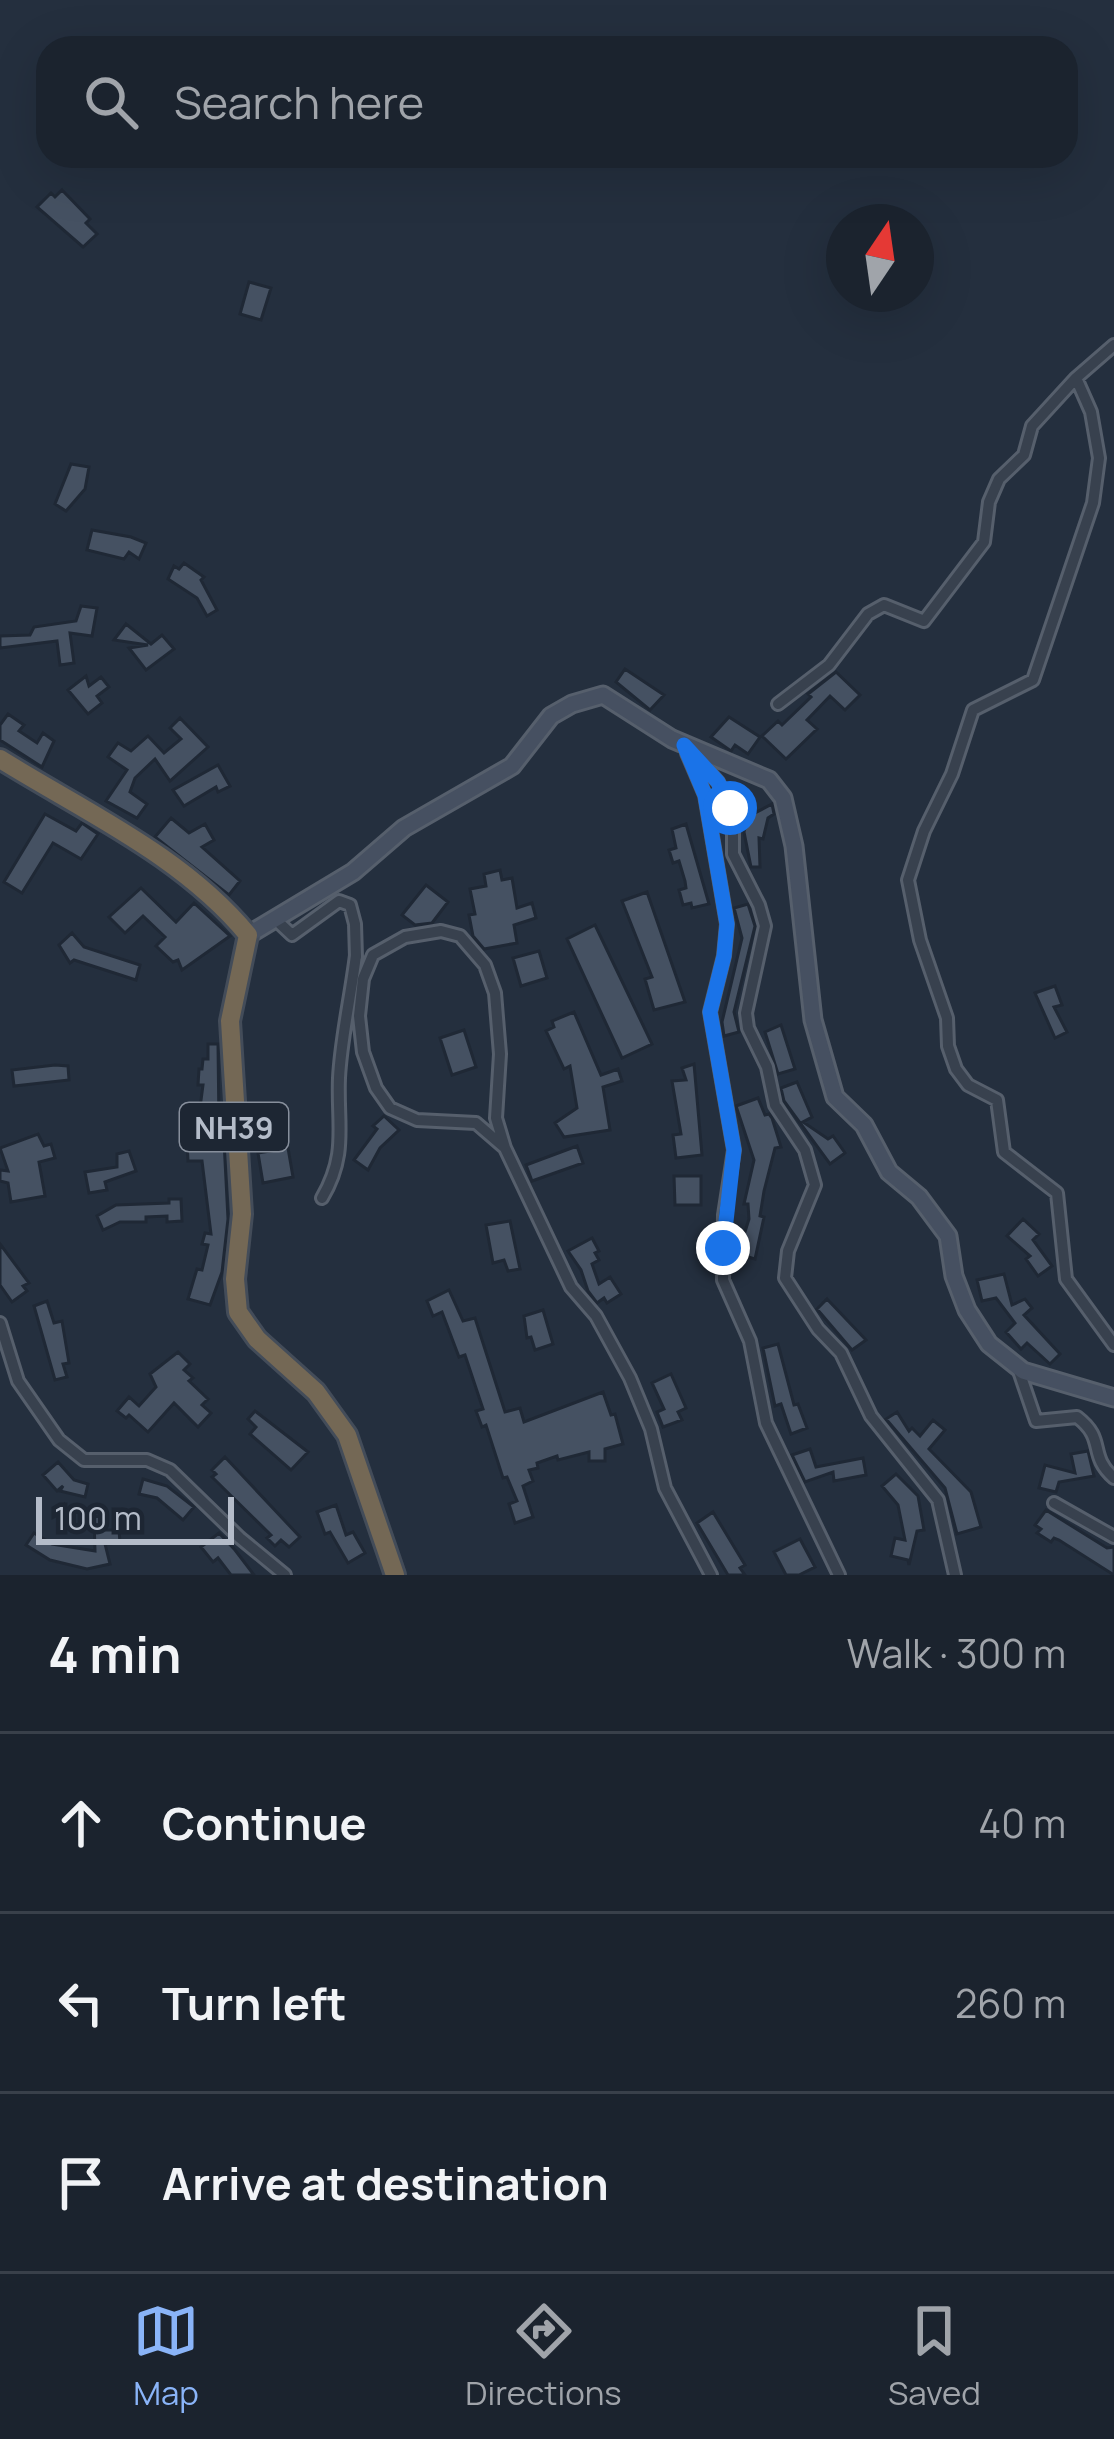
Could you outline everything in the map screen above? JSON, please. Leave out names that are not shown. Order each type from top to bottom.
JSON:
[{"type":"highway","points":[[0,759],[128,832],[230,914],[248,935]]},
{"type":"highway","name":"NH39","points":[[248,935],[230,1021],[242,1214],[235,1279],[238,1312],[257,1339],[316,1392],[347,1435],[395,1575]]},
{"type":"street","points":[[778,704],[830,665],[868,614],[884,605],[924,621],[984,542],[989,502],[999,478],[1024,455],[1032,426],[1076,377],[1114,345]]},
{"type":"street","points":[[1076,377],[1091,412],[1099,458],[1093,503],[1046,648],[1034,680],[973,710],[908,880],[920,940],[947,1018],[948,1046],[956,1069],[968,1085],[997,1100],[1004,1152],[1057,1193],[1066,1279],[1114,1345]]},
{"type":"street","points":[[248,935],[353,872],[404,827],[512,766],[551,716],[572,704],[603,695],[684,745],[769,779],[783,798],[794,846],[813,1020],[835,1097],[864,1125],[889,1172],[919,1197],[948,1236],[954,1276],[967,1310],[989,1344],[1018,1368],[1048,1382],[1114,1398]]},
{"type":"street","points":[[684,745],[705,795],[727,924],[710,1012],[734,1150],[724,1215],[723,1280],[750,1341],[766,1423],[839,1575]]},
{"type":"street","points":[[684,745],[718,782],[726,798],[733,824],[733,854],[759,904],[765,926],[746,1013],[748,1028],[767,1067],[775,1105],[806,1150],[815,1185],[788,1251],[785,1278],[818,1329],[841,1353],[872,1416],[938,1500],[955,1575]]},
{"type":"street","points":[[274,919],[292,935],[339,901],[350,905],[363,1052],[376,1088],[390,1108],[416,1120],[476,1123],[505,1148]]},
{"type":"street","points":[[358,1016],[363,980],[373,955],[405,937],[441,932],[460,936],[485,965],[495,993],[500,1054],[496,1118],[505,1148],[563,1273],[596,1316],[630,1378],[651,1429],[665,1488],[711,1575]]},
{"type":"street","points":[[322,1198],[340,1151],[339,1079],[356,956]]},
{"type":"street","points":[[0,1323],[18,1381],[59,1440],[85,1460],[147,1460],[170,1470],[286,1575]]},
{"type":"street","points":[[1018,1368],[1036,1421],[1078,1417],[1094,1434],[1099,1465],[1114,1478]]},
{"type":"street","points":[[1054,1503],[1114,1537]]},
{"type":"building","points":[[62,190],[90,219],[86,223],[97,234],[83,247],[37,207],[51,193],[55,197]]},
{"type":"building","points":[[249,282],[271,288],[261,320],[240,314]]},
{"type":"building","points":[[71,464],[89,467],[85,489],[66,511],[55,504]]},
{"type":"building","points":[[92,530],[146,543],[139,559],[129,552],[124,559],[87,550]]},
{"type":"building","points":[[184,563],[204,577],[201,580],[217,610],[207,616],[197,598],[168,579],[174,566],[179,569]]},
{"type":"building","points":[[81,606],[97,608],[92,636],[70,633],[74,663],[60,665],[57,641],[0,648],[0,636],[30,635],[34,627],[76,621]]},
{"type":"building","points":[[126,624],[151,644],[162,635],[174,649],[146,670],[129,648],[148,645],[114,640]]},
{"type":"building","points":[[625,669],[664,695],[650,710],[616,682]]},
{"type":"building","points":[[836,672],[860,695],[845,710],[830,696],[807,720],[817,729],[786,759],[762,736],[778,721],[782,725],[811,697],[808,694]]},
{"type":"building","points":[[86,676],[89,686],[101,677],[109,687],[97,696],[102,703],[88,714],[68,690]]},
{"type":"building","points":[[8,714],[24,725],[19,731],[37,743],[43,733],[54,741],[42,767],[0,740],[0,725]]},
{"type":"building","points":[[729,717],[760,737],[748,754],[735,745],[731,751],[711,737]]},
{"type":"building","points":[[180,718],[208,747],[170,781],[155,759],[135,778],[130,792],[147,804],[137,818],[106,801],[127,770],[108,757],[118,743],[131,751],[148,736],[164,753],[181,739],[170,728]]},
{"type":"building","points":[[218,765],[230,786],[218,792],[216,787],[184,806],[173,790]]},
{"type":"building","points":[[772,804],[774,814],[768,818],[763,839],[759,838],[760,867],[751,867],[744,832],[749,812]]},
{"type":"building","points":[[45,814],[76,831],[82,823],[98,834],[81,859],[53,843],[22,893],[4,882]]},
{"type":"building","points":[[171,818],[189,833],[205,824],[214,840],[202,847],[240,881],[229,895],[155,837]]},
{"type":"building","points":[[686,824],[709,904],[692,908],[691,903],[683,905],[679,890],[686,888],[685,881],[679,861],[673,863],[669,850],[676,848],[672,829]]},
{"type":"building","points":[[500,870],[502,880],[512,878],[517,908],[532,903],[536,918],[514,925],[517,943],[484,949],[473,936],[470,889],[486,886],[484,874]]},
{"type":"building","points":[[426,885],[448,902],[432,923],[415,925],[402,915]]},
{"type":"building","points":[[141,888],[176,922],[194,903],[230,936],[182,970],[178,960],[173,962],[156,946],[165,937],[143,916],[125,933],[109,917]]},
{"type":"building","points":[[647,892],[685,1002],[654,1010],[645,979],[652,977],[622,901]]},
{"type":"building","points":[[748,904],[755,926],[734,1012],[739,1032],[724,1036],[722,1022],[742,938],[734,908]]},
{"type":"building","points":[[595,925],[652,1044],[622,1058],[567,939]]},
{"type":"building","points":[[72,933],[84,947],[140,965],[136,980],[74,960],[70,963],[59,945]]},
{"type":"building","points":[[539,951],[547,978],[521,986],[513,958]]},
{"type":"building","points":[[1055,986],[1062,1005],[1054,1007],[1067,1032],[1055,1038],[1035,993]]},
{"type":"building","points":[[574,1012],[601,1075],[618,1069],[622,1081],[603,1087],[610,1130],[564,1137],[555,1123],[577,1108],[570,1066],[564,1069],[546,1031],[554,1027],[552,1021]]},
{"type":"building","points":[[781,1025],[795,1069],[778,1074],[765,1032]]},
{"type":"building","points":[[464,1030],[476,1067],[452,1075],[440,1038]]},
{"type":"building","points":[[208,1044],[218,1044],[219,1125],[198,1123],[203,1085],[198,1085],[199,1069],[203,1059],[208,1059]]},
{"type":"building","points":[[694,1064],[702,1155],[676,1158],[673,1135],[681,1134],[672,1081],[686,1080],[682,1068]]},
{"type":"building","points":[[68,1066],[69,1080],[14,1086],[12,1070]]},
{"type":"building","points":[[797,1082],[812,1117],[803,1122],[828,1139],[833,1136],[845,1153],[830,1164],[784,1101],[781,1088]]},
{"type":"building","points":[[758,1098],[765,1115],[772,1118],[781,1147],[775,1148],[764,1191],[755,1259],[738,1254],[749,1219],[748,1204],[744,1204],[754,1160],[736,1106]]},
{"type":"building","points":[[384,1116],[399,1130],[380,1148],[368,1170],[354,1160]]},
{"type":"building","points":[[38,1134],[44,1146],[51,1144],[55,1158],[39,1162],[45,1196],[11,1202],[8,1183],[0,1181],[0,1170],[8,1171],[0,1148]]},
{"type":"building","points":[[224,1141],[228,1219],[222,1272],[210,1305],[188,1299],[197,1269],[202,1270],[208,1245],[202,1244],[205,1233],[211,1234],[202,1161],[188,1161],[187,1142]]},
{"type":"building","points":[[577,1146],[583,1163],[532,1181],[526,1165]]},
{"type":"building","points":[[288,1148],[293,1177],[263,1183],[258,1153]]},
{"type":"building","points":[[129,1151],[136,1171],[105,1182],[107,1190],[89,1193],[85,1172],[117,1167],[117,1154]]},
{"type":"building","points":[[674,1176],[701,1176],[701,1205],[675,1205]]},
{"type":"building","points":[[169,1199],[181,1199],[182,1221],[146,1217],[146,1222],[120,1222],[103,1230],[97,1216],[116,1205],[169,1203]]},
{"type":"building","points":[[1023,1219],[1039,1234],[1033,1240],[1052,1266],[1038,1276],[1026,1259],[1030,1256],[1007,1236]]},
{"type":"building","points":[[510,1221],[520,1269],[508,1271],[504,1260],[493,1263],[486,1225]]},
{"type":"building","points":[[592,1238],[599,1251],[595,1253],[599,1260],[592,1264],[599,1284],[610,1277],[621,1294],[607,1303],[604,1298],[597,1303],[588,1291],[568,1251]]},
{"type":"building","points":[[0,1244],[29,1283],[23,1286],[27,1291],[12,1302],[0,1285]]},
{"type":"building","points":[[1004,1274],[1012,1305],[1025,1299],[1032,1308],[1024,1315],[1060,1354],[1050,1364],[1027,1343],[1021,1349],[1006,1332],[1015,1323],[996,1298],[982,1301],[977,1280]]},
{"type":"building","points":[[449,1290],[463,1321],[475,1318],[505,1412],[520,1408],[524,1422],[603,1392],[611,1415],[615,1414],[623,1444],[605,1449],[605,1461],[589,1461],[589,1452],[537,1463],[538,1468],[529,1470],[533,1481],[523,1486],[533,1517],[515,1523],[509,1504],[517,1501],[476,1411],[483,1409],[465,1355],[459,1357],[442,1312],[433,1316],[427,1301]]},
{"type":"building","points":[[827,1299],[866,1340],[852,1350],[817,1309]]},
{"type":"building","points":[[47,1301],[54,1323],[62,1321],[69,1363],[63,1364],[67,1377],[55,1380],[34,1306]]},
{"type":"building","points":[[543,1310],[553,1344],[535,1350],[531,1337],[527,1338],[524,1316]]},
{"type":"building","points":[[778,1344],[794,1405],[798,1404],[807,1428],[791,1434],[781,1404],[775,1406],[763,1348]]},
{"type":"building","points":[[178,1352],[190,1364],[184,1370],[208,1399],[202,1405],[211,1413],[198,1427],[174,1403],[148,1432],[117,1411],[129,1397],[139,1406],[156,1387],[150,1374]]},
{"type":"building","points":[[671,1374],[686,1408],[678,1412],[682,1420],[663,1427],[657,1412],[664,1409],[652,1383]]},
{"type":"building","points":[[255,1411],[308,1452],[291,1470],[250,1434],[256,1427],[248,1419]]},
{"type":"building","points":[[897,1412],[909,1431],[912,1428],[920,1436],[933,1420],[945,1430],[929,1449],[971,1492],[981,1527],[957,1534],[945,1488],[886,1419]]},
{"type":"building","points":[[810,1449],[816,1467],[863,1458],[866,1475],[834,1481],[833,1472],[805,1482],[792,1455]]},
{"type":"building","points":[[1088,1451],[1094,1476],[1059,1482],[1056,1492],[1039,1488],[1045,1465],[1075,1473],[1071,1454]]},
{"type":"building","points":[[225,1457],[300,1537],[289,1547],[281,1540],[275,1546],[267,1538],[271,1535],[212,1477],[216,1474],[212,1470]]},
{"type":"building","points":[[58,1462],[74,1480],[88,1484],[85,1497],[60,1491],[63,1486],[57,1491],[43,1475]]},
{"type":"building","points":[[896,1474],[918,1496],[924,1530],[917,1531],[909,1565],[908,1560],[891,1556],[895,1538],[905,1540],[898,1505],[882,1486]]},
{"type":"building","points":[[143,1479],[167,1486],[194,1507],[183,1520],[157,1498],[139,1494]]},
{"type":"building","points":[[336,1505],[346,1535],[353,1532],[365,1553],[348,1563],[330,1532],[325,1534],[317,1512]]},
{"type":"building","points":[[1046,1510],[1107,1548],[1114,1547],[1114,1575],[1059,1540],[1051,1542],[1037,1533],[1041,1529],[1035,1525]]},
{"type":"building","points":[[713,1512],[745,1565],[740,1568],[745,1575],[728,1575],[697,1523]]},
{"type":"building","points":[[99,1516],[102,1530],[119,1530],[120,1543],[105,1544],[110,1564],[87,1569],[50,1560],[26,1545],[34,1533],[52,1544],[95,1551],[94,1517]]},
{"type":"building","points":[[219,1533],[254,1575],[231,1575],[218,1558],[213,1562],[201,1547]]},
{"type":"building","points":[[800,1539],[815,1567],[786,1575],[774,1552]]},
{"type":"route","points":[[723,1248],[734,1150],[710,1012],[727,924],[705,795],[684,745],[718,782],[730,808]]}]
